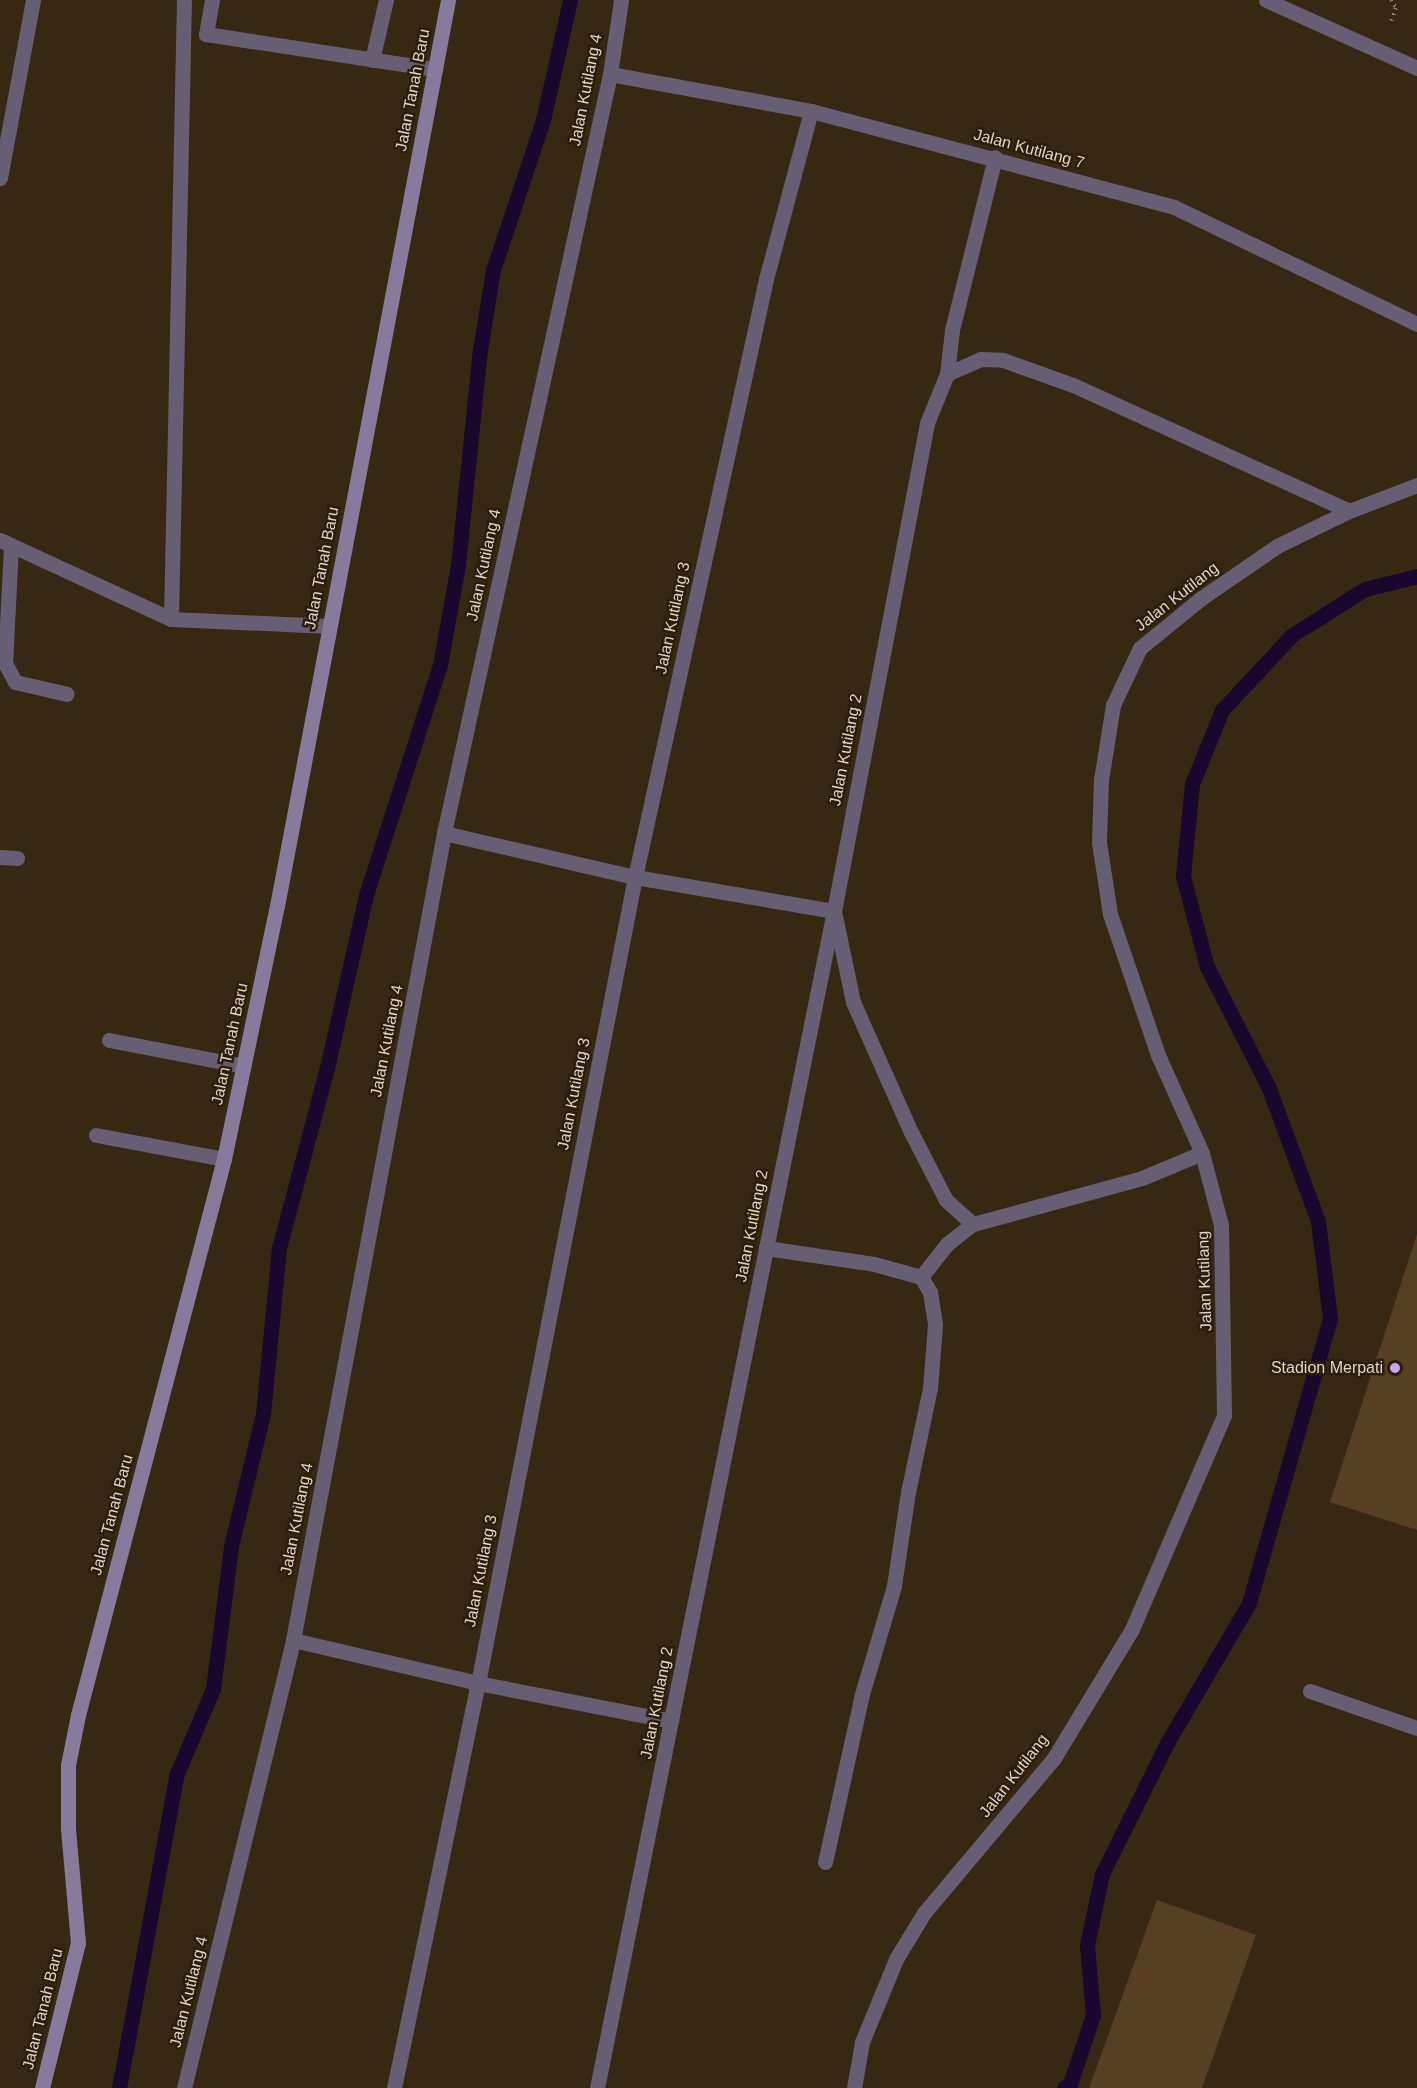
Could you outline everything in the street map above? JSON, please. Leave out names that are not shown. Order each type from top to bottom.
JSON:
[{"type":"main road","name":"Jalan Tanah Baru","points":[[42,2088],[78,1943],[68,1828],[68,1766],[78,1715],[224,1159],[244,1066],[448,0]]},
{"type":"street","points":[[0,178],[33,0]]},
{"type":"street","points":[[171,619],[184,0]]},
{"type":"street","points":[[212,0],[206,34],[435,69]]},
{"type":"street","points":[[372,60],[386,0]]},
{"type":"street","name":"Jalan Kutilang 4","points":[[184,2088],[293,1640],[444,833],[610,74],[621,0]]},
{"type":"street","points":[[1266,0],[1417,68]]},
{"type":"street","name":"Jalan Kutilang 7","points":[[610,74],[811,111],[995,157],[1174,207],[1417,324]]},
{"type":"street","name":"Jalan Kutilang 3","points":[[394,2088],[478,1683],[635,877],[766,279],[811,111]]},
{"type":"street","name":"Jalan Kutilang 2","points":[[597,2088],[834,911],[927,423],[947,374],[952,330],[995,157]]},
{"type":"street","points":[[947,374],[980,358],[1003,360],[1073,385],[1349,511]]},
{"type":"street","name":"Jalan Kutilang","points":[[854,2088],[862,2042],[896,1959],[924,1913],[1054,1758],[1132,1629],[1224,1414],[1221,1225],[1202,1153],[1158,1055],[1110,914],[1099,842],[1101,780],[1113,705],[1140,648],[1200,599],[1277,546],[1349,511],[1417,484]]},
{"type":"street","points":[[67,694],[15,682],[5,663],[5,543],[171,619],[329,626]]},
{"type":"street","points":[[444,833],[635,877],[834,911],[853,1002],[901,1110],[946,1200],[973,1224]]},
{"type":"street","points":[[0,856],[17,858]]},
{"type":"street","points":[[109,1040],[244,1066]]},
{"type":"street","points":[[96,1135],[224,1159]]},
{"type":"street","points":[[921,1277],[947,1244],[973,1224],[1142,1178],[1202,1153]]},
{"type":"street","points":[[766,1248],[874,1264],[921,1277],[930,1292],[935,1325],[930,1388],[908,1492],[894,1586],[862,1694],[825,1862]]},
{"type":"street","points":[[293,1640],[478,1683],[671,1721]]},
{"type":"street","points":[[1310,1691],[1417,1728]]},
{"type":"shaded area","name":"Stadion Merpati","points":[[1417,1234],[1417,1530],[1330,1502]]},
{"type":"shaded area","points":[[1157,1900],[1256,1935],[1202,2088],[1089,2088]]},
{"type":"waterway","points":[[119,2088],[176,1776],[213,1689],[231,1546],[263,1414],[279,1248],[327,1068],[366,895],[440,665],[458,565],[480,350],[493,270],[543,120],[570,0]]},
{"type":"waterway","points":[[1064,2088],[1070,2084],[1093,2015],[1087,1945],[1102,1874],[1167,1743],[1249,1603],[1330,1318],[1318,1221],[1268,1086],[1207,967],[1183,876],[1192,784],[1222,710],[1292,635],[1365,589],[1417,576]]},
{"type":"place","name":"Stadion Merpati","points":[[1395,1368]]}]
